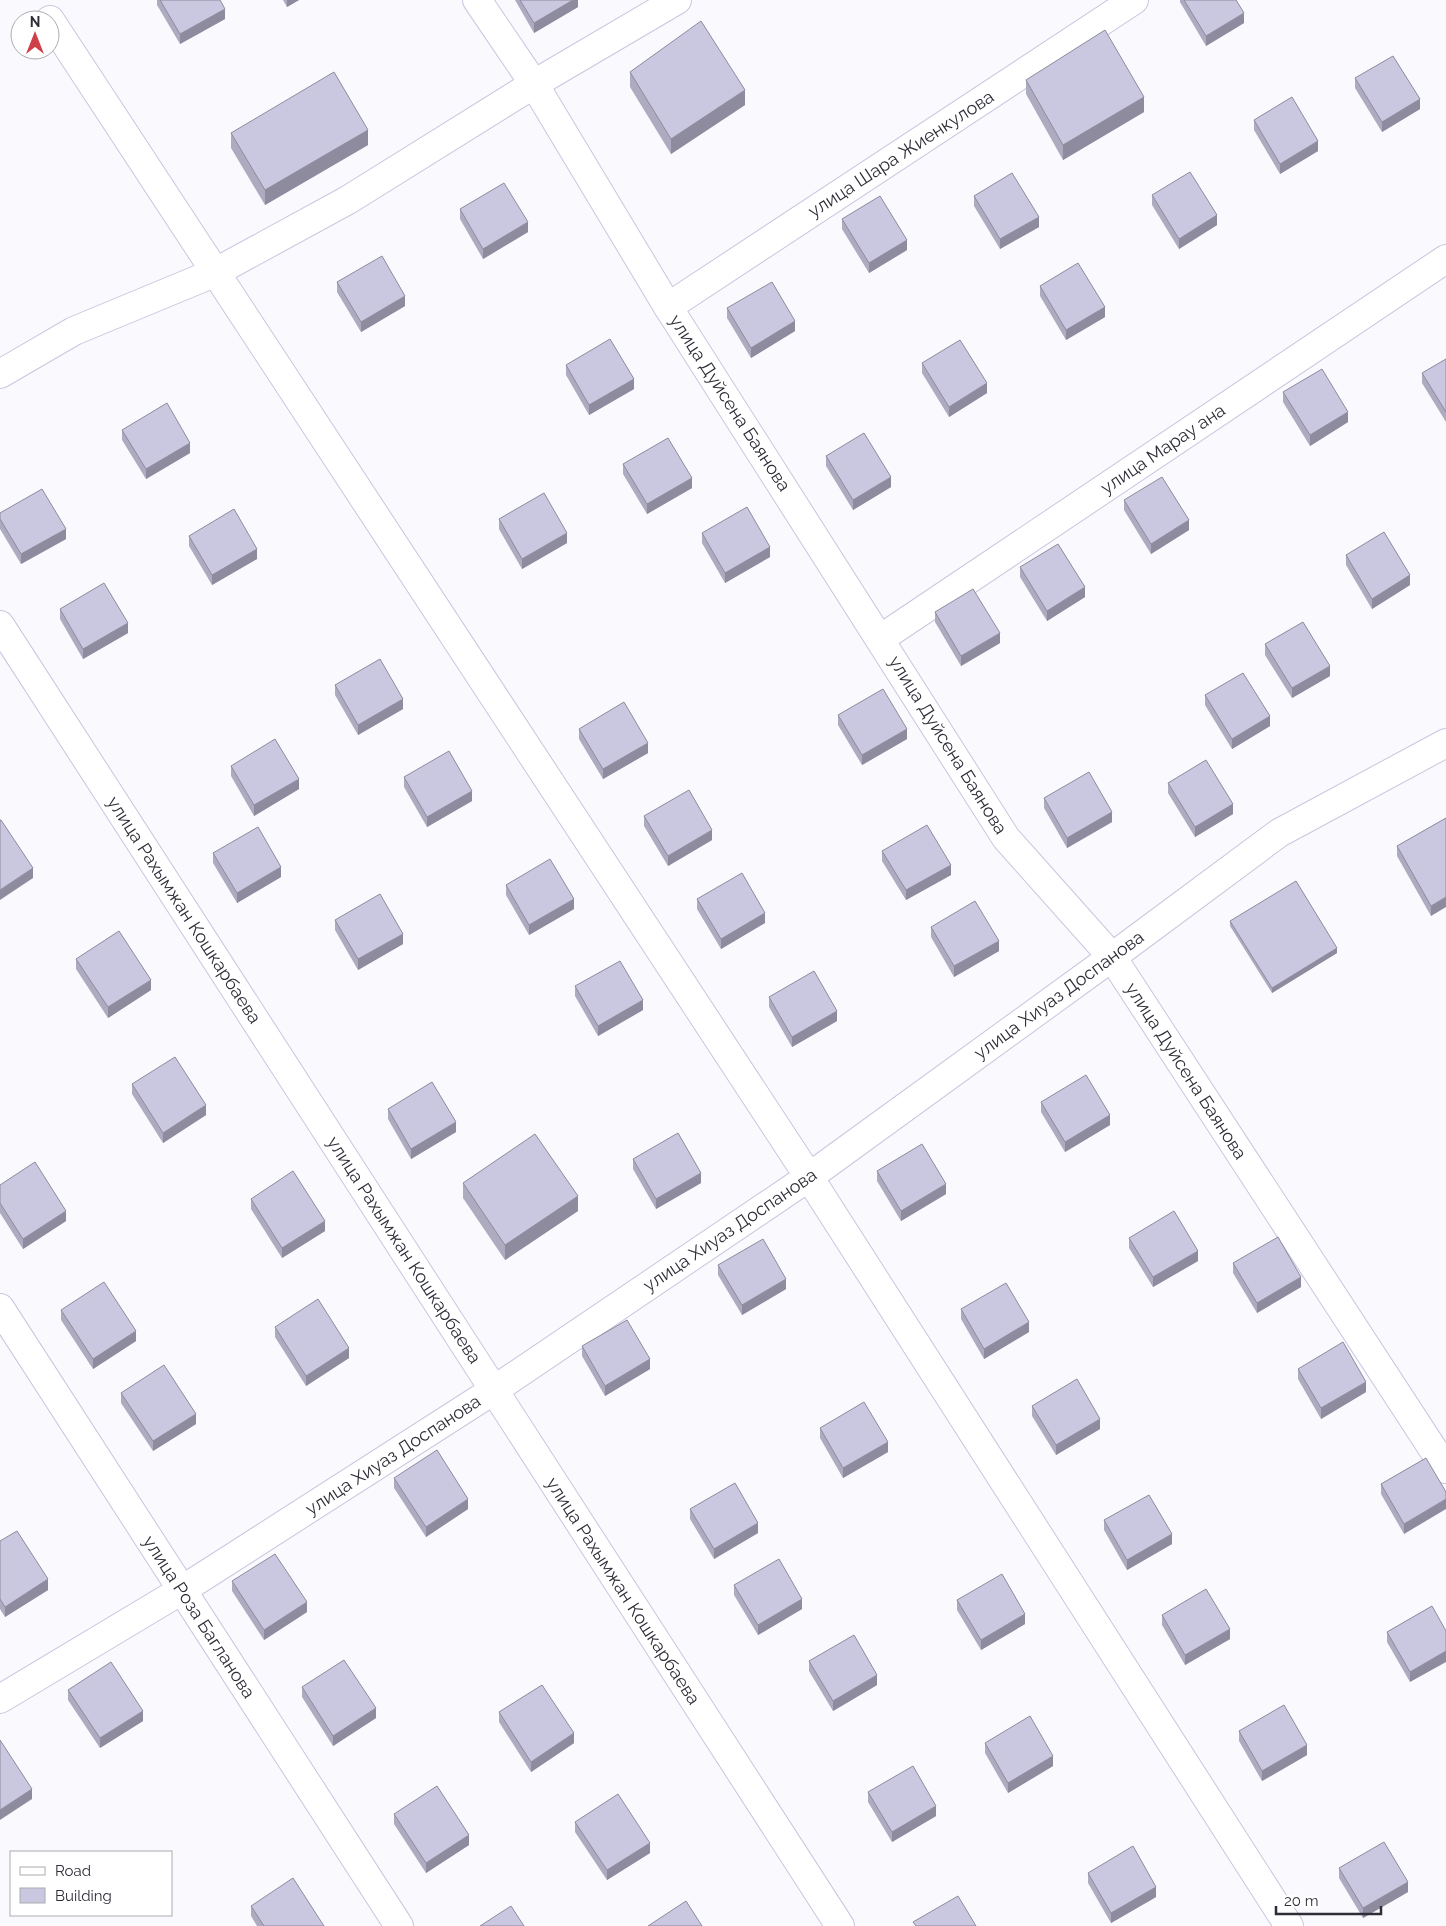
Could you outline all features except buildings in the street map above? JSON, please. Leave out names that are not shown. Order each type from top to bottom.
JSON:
[{"type":"street","name":"улица Дуйсена Баянова","points":[[477,0],[534,84],[668,307],[1006,838],[1112,957],[1446,1469]]},
{"type":"street","points":[[0,374],[74,331],[214,273],[348,200],[534,84],[677,0]]},
{"type":"street","name":"улица Шара Жиенкулова","points":[[668,307],[1134,0]]},
{"type":"street","points":[[60,35],[214,273],[809,1177],[1290,1926]]},
{"type":"street","name":"улица Марау ана","points":[[880,639],[1446,259]]},
{"type":"street","name":"улица Рахымжан Кошкарбаева","points":[[0,625],[840,1926]]},
{"type":"street","name":"улица Хиуаз Доспанова","points":[[0,1699],[182,1590],[494,1390],[809,1177],[1279,833],[1443,750]]},
{"type":"street","name":"улица Роза Багланова","points":[[0,1308],[399,1926]]}]
